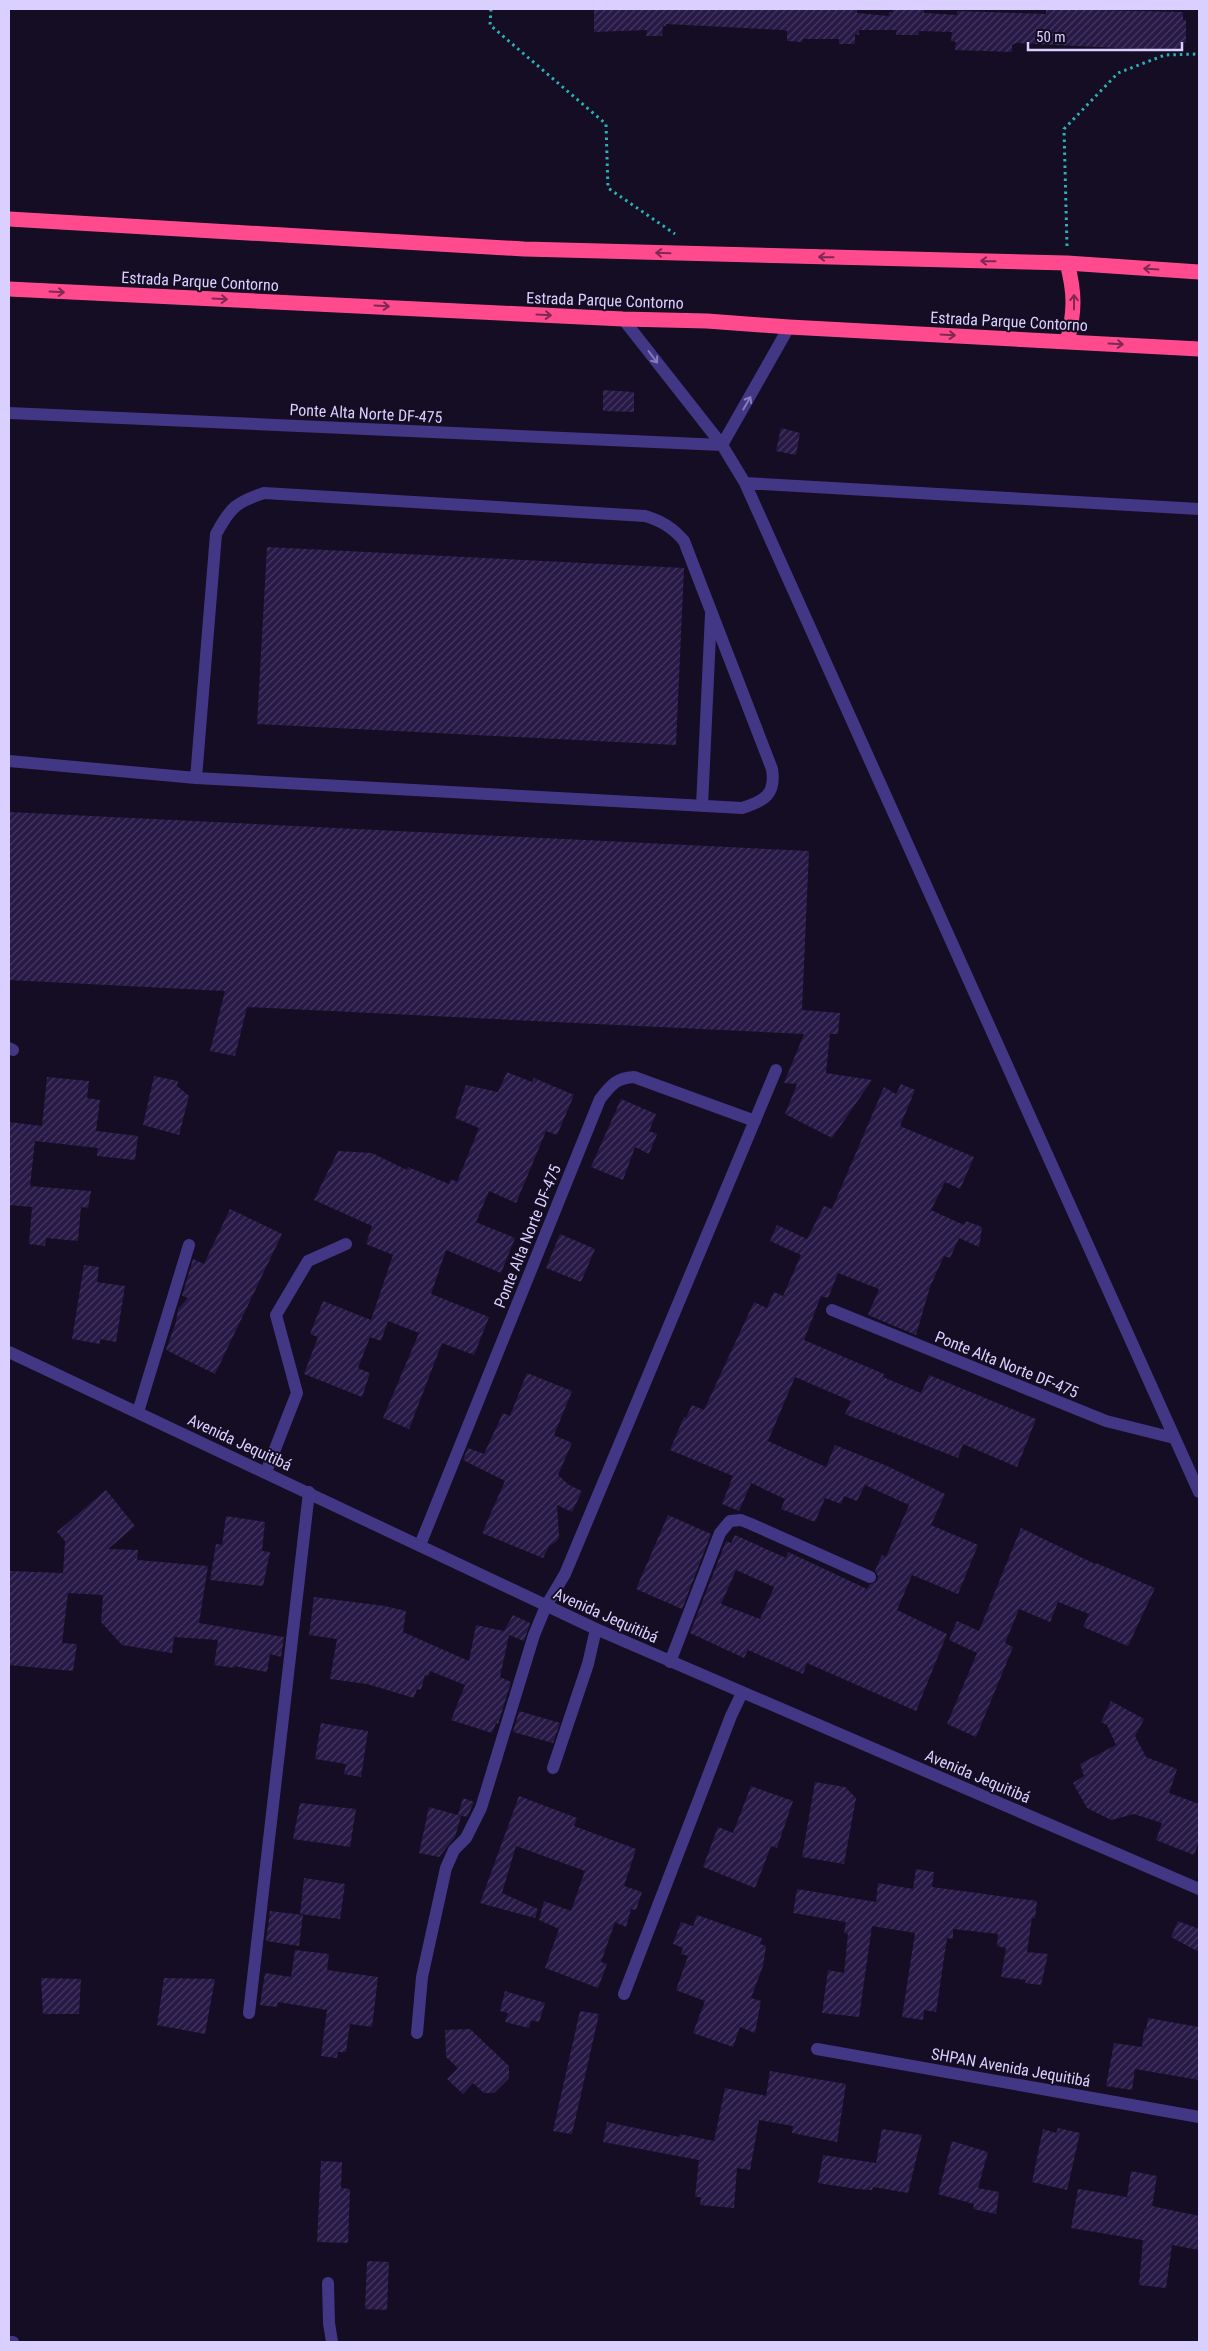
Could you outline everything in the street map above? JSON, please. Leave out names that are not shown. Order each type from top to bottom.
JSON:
[{"type":"highway","points":[[9,219],[524,249],[1067,263],[1199,272]]},
{"type":"highway","points":[[1067,263],[1074,289],[1074,316],[1067,342]]},
{"type":"highway","name":"Estrada Parque Contorno","points":[[9,289],[623,319],[707,321],[1199,349]]},
{"type":"street","points":[[623,319],[722,445],[745,483],[1199,1492]]},
{"type":"street","points":[[722,445],[789,327]]},
{"type":"street","name":"Ponte Alta Norte DF-475","points":[[9,413],[722,445]]},
{"type":"street","points":[[745,483],[1199,509]]},
{"type":"street","points":[[9,761],[196,778],[742,808],[759,803],[768,795],[774,782],[772,769],[684,541],[672,528],[651,518],[264,492],[245,499],[227,512],[216,534],[196,778]]},
{"type":"street","points":[[702,806],[711,609]]},
{"type":"street","points":[[417,2033],[422,1976],[446,1868],[454,1850],[466,1838],[481,1808],[534,1634],[546,1606],[565,1574],[776,1070]]},
{"type":"street","name":"Ponte Alta Norte DF-475","points":[[420,1545],[600,1099],[609,1087],[622,1078],[634,1077],[755,1121]]},
{"type":"street","points":[[266,1472],[297,1393],[276,1315],[308,1261],[346,1244]]},
{"type":"street","points":[[138,1412],[189,1245]]},
{"type":"street","name":"Ponte Alta Norte DF-475","points":[[832,1310],[1106,1422],[1174,1438]]},
{"type":"street","name":"Avenida Jequitibá","points":[[9,1352],[596,1629],[1199,1889]]},
{"type":"street","points":[[248,2013],[309,1492]]},
{"type":"street","points":[[670,1662],[720,1533],[730,1521],[741,1520],[870,1577]]},
{"type":"street","points":[[553,1768],[588,1664],[596,1629]]},
{"type":"street","points":[[624,1994],[731,1716],[742,1693]]},
{"type":"street","name":"SHPAN Avenida Jequitibá","points":[[816,2049],[1199,2117]]},
{"type":"street","points":[[328,2283],[329,2323],[332,2342]]},
{"type":"path","points":[[491,9],[490,25],[606,124],[608,188],[680,238]]},
{"type":"path","points":[[1067,263],[1064,129],[1118,73],[1165,55],[1199,54]]},
{"type":"building","points":[[594,9],[857,9],[857,13],[889,16],[889,12],[893,12],[893,9],[924,9],[924,13],[957,15],[957,11],[1046,14],[1046,9],[1183,12],[1183,20],[1186,20],[1186,43],[1181,43],[1181,51],[1016,43],[1012,45],[1012,52],[955,50],[956,42],[951,41],[952,32],[919,31],[918,35],[896,35],[897,30],[859,30],[859,35],[855,34],[855,44],[839,44],[839,39],[803,39],[802,42],[787,41],[787,31],[783,30],[666,24],[666,26],[663,26],[662,36],[646,36],[647,30],[594,32]]},
{"type":"building","points":[[603,390],[634,392],[634,412],[603,411]]},
{"type":"building","points":[[781,428],[800,433],[796,455],[776,451]]},
{"type":"building","points":[[267,547],[684,568],[676,745],[257,724]]},
{"type":"building","points":[[9,812],[809,851],[802,1010],[840,1013],[838,1034],[830,1034],[826,1073],[872,1080],[832,1138],[785,1114],[797,1084],[784,1083],[804,1034],[247,1007],[235,1056],[210,1051],[225,991],[9,980]]},
{"type":"building","points":[[507,1072],[532,1082],[534,1078],[574,1095],[557,1135],[546,1131],[516,1203],[489,1191],[476,1222],[515,1238],[501,1273],[446,1250],[431,1294],[489,1317],[474,1355],[442,1343],[409,1429],[383,1418],[419,1333],[388,1321],[381,1341],[370,1337],[358,1368],[370,1373],[362,1397],[304,1374],[318,1337],[310,1334],[323,1301],[371,1320],[393,1255],[366,1244],[372,1226],[314,1200],[338,1151],[372,1153],[407,1170],[408,1167],[449,1184],[451,1179],[457,1182],[479,1128],[455,1118],[466,1085],[498,1092]]},
{"type":"building","points":[[154,1076],[178,1081],[177,1086],[189,1096],[179,1135],[143,1125]]},
{"type":"building","points":[[47,1077],[89,1081],[87,1098],[100,1100],[96,1131],[138,1136],[135,1160],[97,1156],[98,1148],[35,1141],[30,1186],[91,1191],[88,1208],[81,1207],[78,1241],[46,1238],[45,1246],[29,1244],[32,1207],[9,1205],[9,1122],[42,1126]]},
{"type":"building","points":[[901,1084],[915,1090],[900,1126],[974,1157],[960,1189],[945,1182],[931,1210],[964,1225],[966,1221],[982,1227],[979,1247],[959,1238],[950,1258],[944,1256],[930,1287],[916,1335],[868,1315],[879,1289],[838,1273],[828,1298],[821,1296],[804,1340],[884,1374],[883,1377],[921,1393],[929,1375],[1036,1419],[1017,1467],[963,1444],[958,1458],[845,1414],[851,1401],[795,1377],[768,1441],[826,1467],[835,1445],[887,1466],[945,1494],[931,1525],[978,1545],[958,1594],[912,1575],[897,1610],[947,1634],[916,1711],[807,1663],[803,1674],[748,1650],[744,1658],[690,1633],[726,1541],[731,1543],[735,1535],[786,1558],[788,1552],[867,1589],[869,1585],[877,1581],[878,1576],[875,1571],[882,1555],[886,1557],[909,1505],[865,1485],[857,1501],[844,1496],[841,1504],[825,1498],[815,1522],[781,1509],[785,1499],[751,1483],[739,1511],[722,1504],[733,1476],[670,1450],[684,1417],[686,1418],[692,1405],[704,1410],[754,1302],[767,1308],[774,1292],[783,1296],[801,1255],[770,1241],[777,1225],[807,1239],[824,1206],[832,1209],[884,1087],[896,1094]],"holes":[[[736,1570],[774,1587],[760,1619],[721,1604]]]},
{"type":"building","points":[[621,1099],[656,1114],[649,1131],[657,1134],[649,1154],[635,1147],[623,1180],[591,1167]]},
{"type":"building","points":[[230,1209],[282,1234],[215,1374],[166,1350],[176,1322],[178,1309],[188,1298],[182,1296],[193,1259],[204,1264]]},
{"type":"building","points":[[560,1234],[595,1249],[581,1282],[546,1268]]},
{"type":"building","points":[[84,1265],[99,1267],[97,1282],[125,1286],[116,1342],[100,1339],[100,1344],[72,1339]]},
{"type":"building","points":[[527,1373],[572,1391],[554,1435],[572,1443],[558,1475],[569,1485],[582,1491],[572,1512],[557,1505],[559,1536],[557,1541],[549,1546],[543,1558],[482,1533],[505,1481],[463,1460],[468,1448],[484,1454],[503,1413],[510,1416]]},
{"type":"building","points":[[106,1490],[135,1526],[108,1549],[138,1550],[137,1560],[208,1566],[199,1623],[284,1637],[281,1657],[270,1654],[267,1672],[234,1666],[234,1668],[214,1665],[218,1640],[174,1637],[172,1653],[122,1645],[101,1622],[103,1595],[68,1593],[62,1643],[77,1644],[73,1671],[9,1665],[9,1571],[63,1573],[65,1541],[57,1532]]},
{"type":"building","points":[[668,1515],[711,1534],[682,1609],[636,1589]]},
{"type":"building","points":[[226,1516],[265,1522],[262,1551],[270,1552],[263,1586],[210,1580],[216,1544],[222,1545]]},
{"type":"building","points":[[1021,1528],[1095,1564],[1155,1588],[1128,1646],[1083,1627],[1089,1614],[1058,1602],[1050,1622],[1019,1609],[1005,1643],[1013,1647],[976,1737],[947,1724],[977,1653],[949,1640],[957,1621],[979,1631]]},
{"type":"building","points":[[314,1597],[385,1606],[406,1611],[403,1632],[469,1661],[476,1625],[504,1631],[513,1615],[530,1623],[524,1641],[509,1635],[500,1677],[511,1682],[498,1724],[496,1723],[492,1733],[451,1720],[465,1685],[430,1671],[428,1676],[425,1675],[421,1690],[417,1689],[414,1698],[367,1684],[330,1679],[337,1639],[309,1635]]},
{"type":"building","points":[[1111,1701],[1144,1719],[1135,1736],[1146,1757],[1177,1769],[1169,1793],[1199,1804],[1199,1841],[1194,1855],[1156,1840],[1162,1823],[1134,1814],[1111,1820],[1087,1808],[1073,1783],[1084,1776],[1080,1764],[1116,1745],[1107,1725],[1101,1722]]},
{"type":"building","points":[[519,1711],[560,1723],[553,1743],[513,1732]]},
{"type":"building","points":[[321,1723],[368,1731],[361,1777],[344,1774],[346,1764],[315,1759]]},
{"type":"building","points":[[815,1782],[845,1787],[856,1798],[844,1864],[802,1857]]},
{"type":"building","points":[[751,1786],[793,1801],[777,1848],[771,1846],[755,1888],[703,1867],[718,1827],[733,1833]]},
{"type":"building","points":[[519,1796],[577,1818],[574,1826],[636,1849],[624,1886],[642,1892],[636,1910],[631,1909],[626,1927],[615,1922],[601,1962],[607,1964],[598,1988],[545,1968],[559,1929],[539,1920],[544,1901],[571,1911],[585,1871],[516,1846],[502,1893],[538,1909],[535,1918],[480,1903]]},
{"type":"building","points":[[463,1798],[474,1802],[467,1817],[458,1815]]},
{"type":"building","points":[[300,1803],[356,1809],[350,1847],[293,1839]]},
{"type":"building","points":[[429,1807],[461,1816],[455,1837],[439,1857],[419,1853]]},
{"type":"building","points":[[916,1869],[934,1872],[932,1887],[1037,1901],[1035,1918],[1032,1918],[1027,1952],[1048,1954],[1041,1985],[1025,1983],[1026,1980],[1001,1977],[1006,1948],[997,1946],[998,1934],[953,1929],[953,1939],[947,1938],[936,2012],[924,2010],[923,2020],[902,2017],[915,1933],[872,1926],[859,2017],[822,2013],[828,1970],[844,1973],[848,1934],[844,1933],[846,1922],[793,1913],[797,1889],[876,1902],[878,1883],[913,1889]]},
{"type":"building","points":[[304,1878],[345,1884],[340,1919],[300,1914]]},
{"type":"building","points":[[270,1911],[303,1915],[299,1946],[266,1941]]},
{"type":"building","points":[[697,1915],[762,1938],[760,1944],[766,1946],[763,1966],[751,1998],[761,2001],[755,2033],[740,2027],[733,2047],[693,2033],[705,2001],[676,1990],[688,1956],[681,1954],[683,1948],[673,1944],[681,1922],[693,1926]]},
{"type":"building","points":[[1178,1921],[1199,1929],[1199,1952],[1171,1937]]},
{"type":"building","points":[[295,1950],[329,1954],[327,1970],[378,1977],[372,2027],[350,2024],[346,2052],[338,2052],[337,2058],[321,2056],[327,2010],[278,2002],[277,2007],[260,2005],[265,1973],[291,1977]]},
{"type":"building","points":[[41,1978],[81,1979],[79,2014],[43,2014]]},
{"type":"building","points":[[164,1978],[215,1979],[205,2034],[157,2025]]},
{"type":"building","points":[[505,1991],[545,2003],[539,2022],[531,2020],[529,2028],[505,2022],[508,2013],[500,2011]]},
{"type":"building","points":[[580,2011],[599,2014],[572,2134],[553,2131]]},
{"type":"building","points":[[1148,2018],[1199,2027],[1199,2080],[1135,2069],[1132,2090],[1106,2086],[1114,2043],[1142,2047],[1144,2029],[1146,2030]]},
{"type":"building","points":[[470,2029],[509,2066],[509,2078],[494,2093],[484,2093],[473,2083],[463,2094],[447,2079],[458,2068],[446,2057],[445,2030]]},
{"type":"building","points":[[770,2071],[846,2084],[837,2142],[792,2133],[793,2126],[759,2120],[750,2170],[737,2168],[734,2208],[700,2205],[701,2197],[695,2197],[699,2160],[603,2142],[607,2122],[679,2137],[680,2134],[714,2141],[725,2088],[766,2096]]},
{"type":"building","points":[[1058,2128],[1080,2133],[1067,2190],[1032,2182],[1043,2129],[1056,2133]]},
{"type":"building","points":[[882,2129],[922,2135],[908,2193],[873,2187],[872,2190],[857,2189],[818,2183],[823,2155],[876,2163]]},
{"type":"building","points":[[952,2141],[988,2152],[978,2188],[999,2192],[996,2214],[973,2209],[974,2204],[938,2194]]},
{"type":"building","points":[[321,2161],[342,2162],[341,2188],[350,2189],[348,2243],[317,2242]]},
{"type":"building","points":[[1131,2171],[1157,2176],[1152,2206],[1199,2216],[1199,2250],[1172,2245],[1166,2288],[1139,2285],[1143,2240],[1071,2228],[1078,2189],[1127,2197]]},
{"type":"building","points":[[367,2261],[389,2262],[387,2310],[365,2309]]}]
